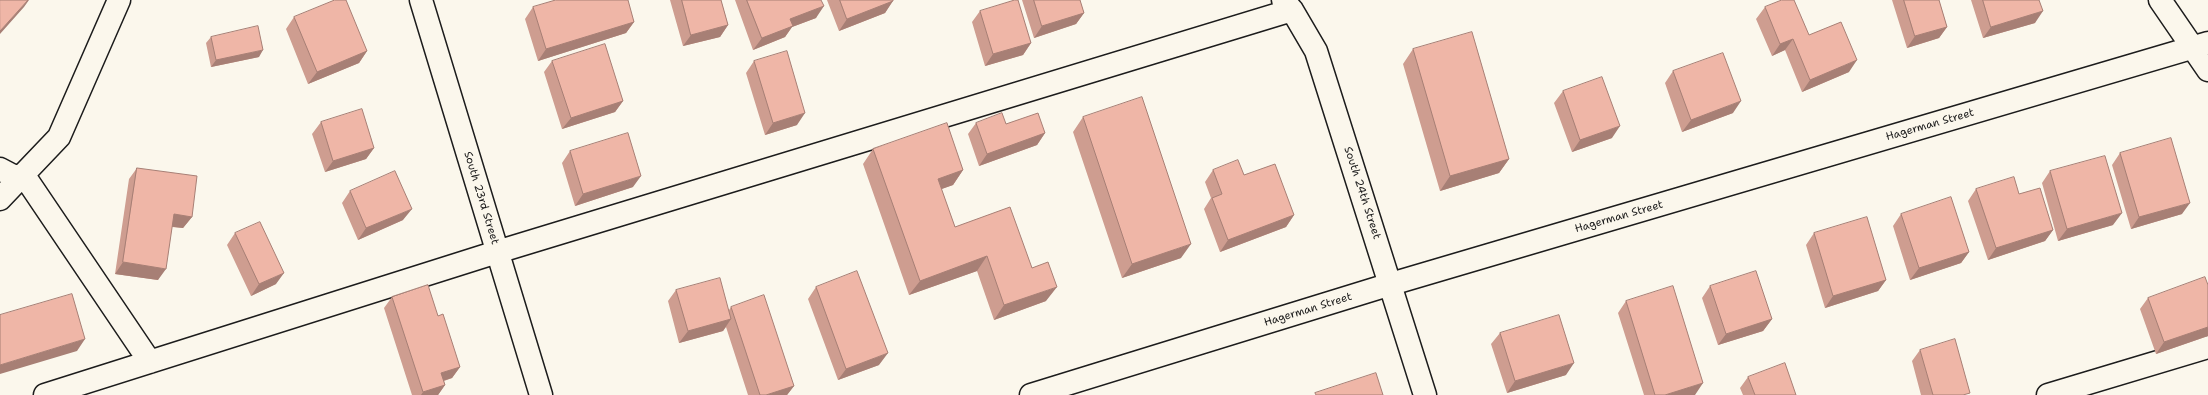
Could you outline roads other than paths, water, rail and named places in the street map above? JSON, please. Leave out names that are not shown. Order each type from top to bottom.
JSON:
[{"type":"street","points":[[0,199],[59,137],[119,0]]},
{"type":"street","name":"South 23rd Street","points":[[421,0],[541,395]]},
{"type":"street","points":[[2160,0],[2201,45],[2208,70]]},
{"type":"street","points":[[45,395],[1288,5]]},
{"type":"street","name":"South 24th Street","points":[[1288,5],[1316,51],[1425,395]]},
{"type":"street","name":"Hagerman Street","points":[[1031,395],[1391,284],[2201,45]]},
{"type":"street","points":[[0,170],[21,177],[150,362]]},
{"type":"street","points":[[2048,395],[2208,347]]}]
